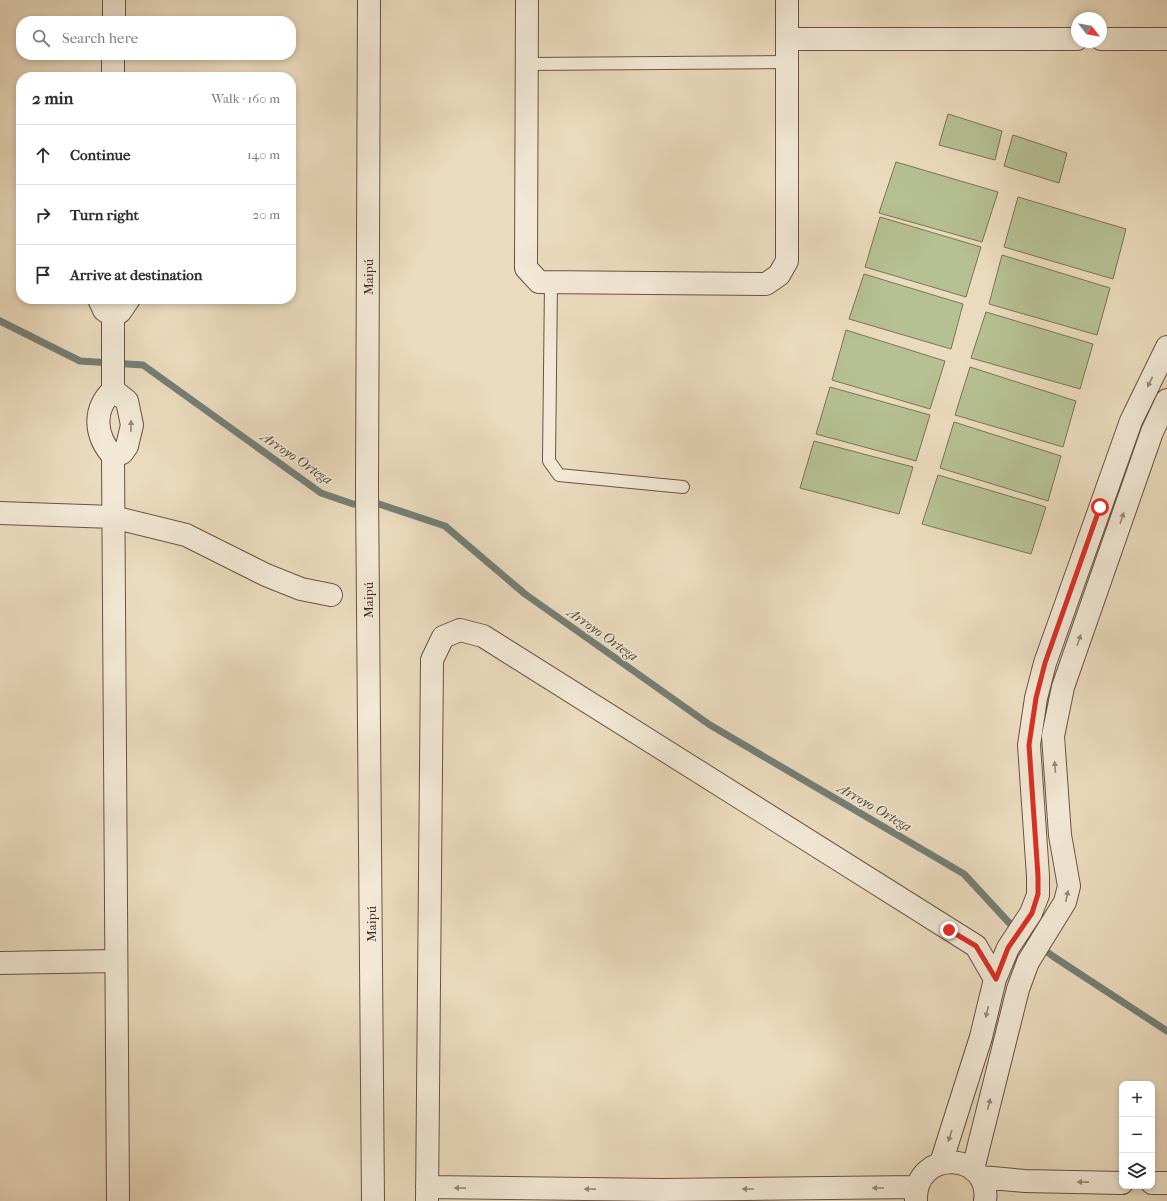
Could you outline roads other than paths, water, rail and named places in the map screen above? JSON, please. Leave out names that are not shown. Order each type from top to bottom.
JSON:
[{"type":"street","points":[[114,0],[114,16]]},
{"type":"street","name":"Maipú","points":[[369,0],[367,488],[373,1201]]},
{"type":"street","points":[[527,0],[526,268],[540,282],[766,284],[779,275],[787,261],[787,0]]},
{"type":"street","points":[[787,39],[1071,39]]},
{"type":"street","points":[[1107,39],[1167,39]]},
{"type":"street","points":[[114,60],[114,72]]},
{"type":"street","points":[[102,304],[104,310],[113,316]]},
{"type":"street","points":[[113,316],[120,312],[125,304]]},
{"type":"street","points":[[113,316],[113,381],[101,408],[98,421],[100,438],[113,456],[118,1201]]},
{"type":"street","points":[[941,1163],[981,1037],[996,979],[1008,948],[1032,913],[1038,894],[1029,745],[1036,698],[1045,663],[1130,421],[1167,347]]},
{"type":"street","points":[[113,381],[126,401],[132,425],[127,446],[122,453],[113,456]]},
{"type":"street","points":[[985,1201],[985,1188],[977,1173],[1018,989],[1028,962],[1050,930],[1066,902],[1069,886],[1060,834],[1053,736],[1063,687],[1152,432],[1167,400]]},
{"type":"street","points":[[0,513],[113,517],[186,535],[266,576],[301,589],[331,595]]},
{"type":"street","points":[[996,979],[976,946],[484,636],[460,630],[443,638],[432,660],[426,1198],[917,1194],[922,1176],[931,1168],[941,1163],[952,1161],[963,1163],[977,1173],[1025,1181],[1119,1183]]},
{"type":"street","points":[[0,963],[116,961]]},
{"type":"street","points":[[1155,1183],[1167,1183]]},
{"type":"lane","points":[[527,64],[787,62]]},
{"type":"lane","points":[[551,282],[549,461],[559,475],[682,487]]},
{"type":"waterway","name":"Arroyo Ortega","points":[[0,321],[80,361],[143,365],[321,493],[353,504],[379,504],[445,526],[525,594],[710,725],[964,874],[1013,927],[1054,957],[1167,1031]]}]
